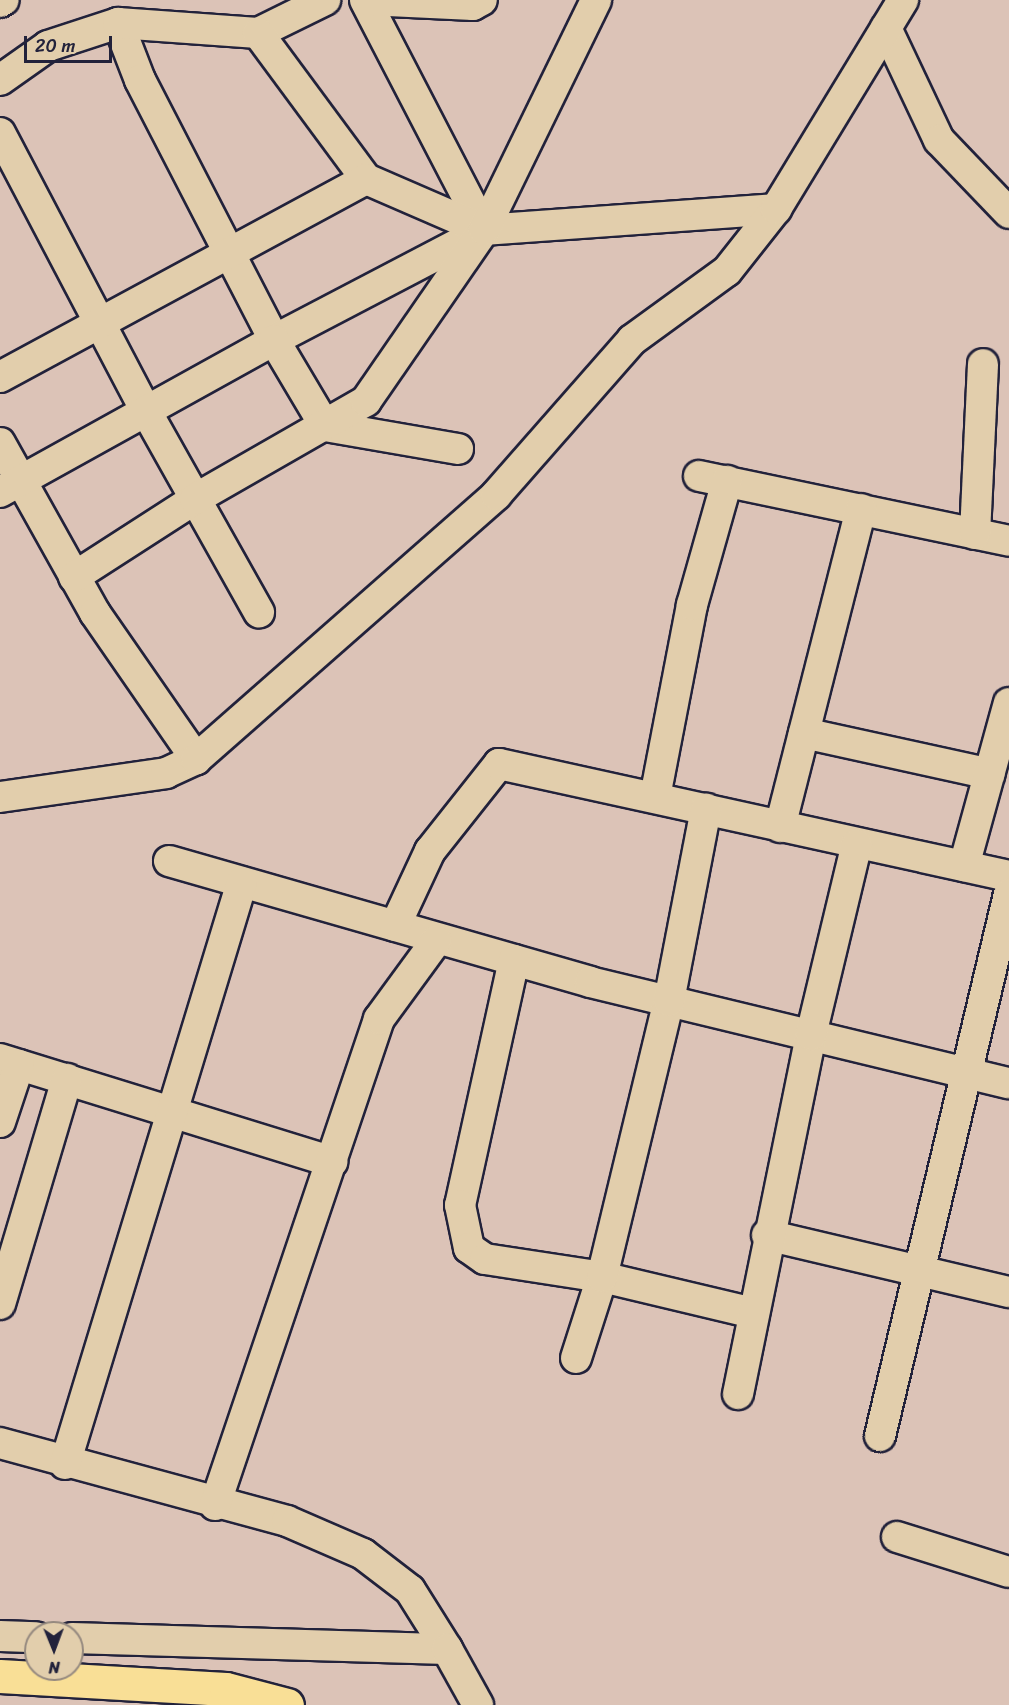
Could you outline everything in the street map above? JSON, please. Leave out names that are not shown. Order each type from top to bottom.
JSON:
[{"type":"main road","points":[[0,1676],[226,1689],[287,1705]]},
{"type":"street","points":[[0,80],[48,46],[118,23],[258,33],[325,0]]},
{"type":"street","points":[[482,0],[473,5],[366,0],[484,230]]},
{"type":"street","points":[[74,577],[195,499],[366,401],[484,230],[596,0]]},
{"type":"street","points":[[0,797],[166,773],[196,759],[496,495],[591,382],[632,340],[727,271],[776,209],[903,0]]},
{"type":"street","points":[[118,23],[140,80],[228,252],[274,340],[325,426],[458,449]]},
{"type":"street","points":[[886,28],[939,140],[1009,213]]},
{"type":"street","points":[[258,33],[366,179],[484,230]]},
{"type":"street","points":[[0,134],[146,411],[260,612]]},
{"type":"street","points":[[0,377],[366,179]]},
{"type":"street","points":[[9,487],[274,340],[484,230],[776,209]]},
{"type":"street","points":[[975,534],[983,364]]},
{"type":"street","points":[[0,443],[9,487],[74,577],[196,759]]},
{"type":"street","points":[[655,797],[692,605],[713,479],[1009,541]]},
{"type":"street","points":[[780,827],[861,509]]},
{"type":"street","points":[[964,866],[1009,703]]},
{"type":"street","points":[[804,733],[990,774]]},
{"type":"street","points":[[395,926],[430,851],[499,764],[1009,876]]},
{"type":"street","points":[[576,1358],[602,1277],[669,1001],[706,809]]},
{"type":"street","points":[[738,1394],[767,1235],[811,1035],[857,844]]},
{"type":"street","points":[[169,861],[436,940],[669,1001],[1009,1083]]},
{"type":"street","points":[[65,1464],[242,882]]},
{"type":"street","points":[[880,1436],[916,1270],[970,1073],[1009,894]]},
{"type":"street","points":[[215,1505],[379,1019],[436,940]]},
{"type":"street","points":[[514,960],[460,1205],[462,1232],[469,1248],[485,1259],[602,1277],[753,1312]]},
{"type":"street","points":[[0,1122],[9,1062],[173,1110],[332,1162]]},
{"type":"street","points":[[0,1304],[68,1079]]},
{"type":"street","points":[[767,1235],[1009,1292]]},
{"type":"street","points":[[0,1443],[65,1464],[215,1505],[286,1521],[363,1554],[410,1590],[478,1705]]},
{"type":"street","points":[[897,1537],[1009,1572]]},
{"type":"street","points":[[0,1636],[24,1637]]},
{"type":"street","points":[[84,1638],[447,1650]]}]
